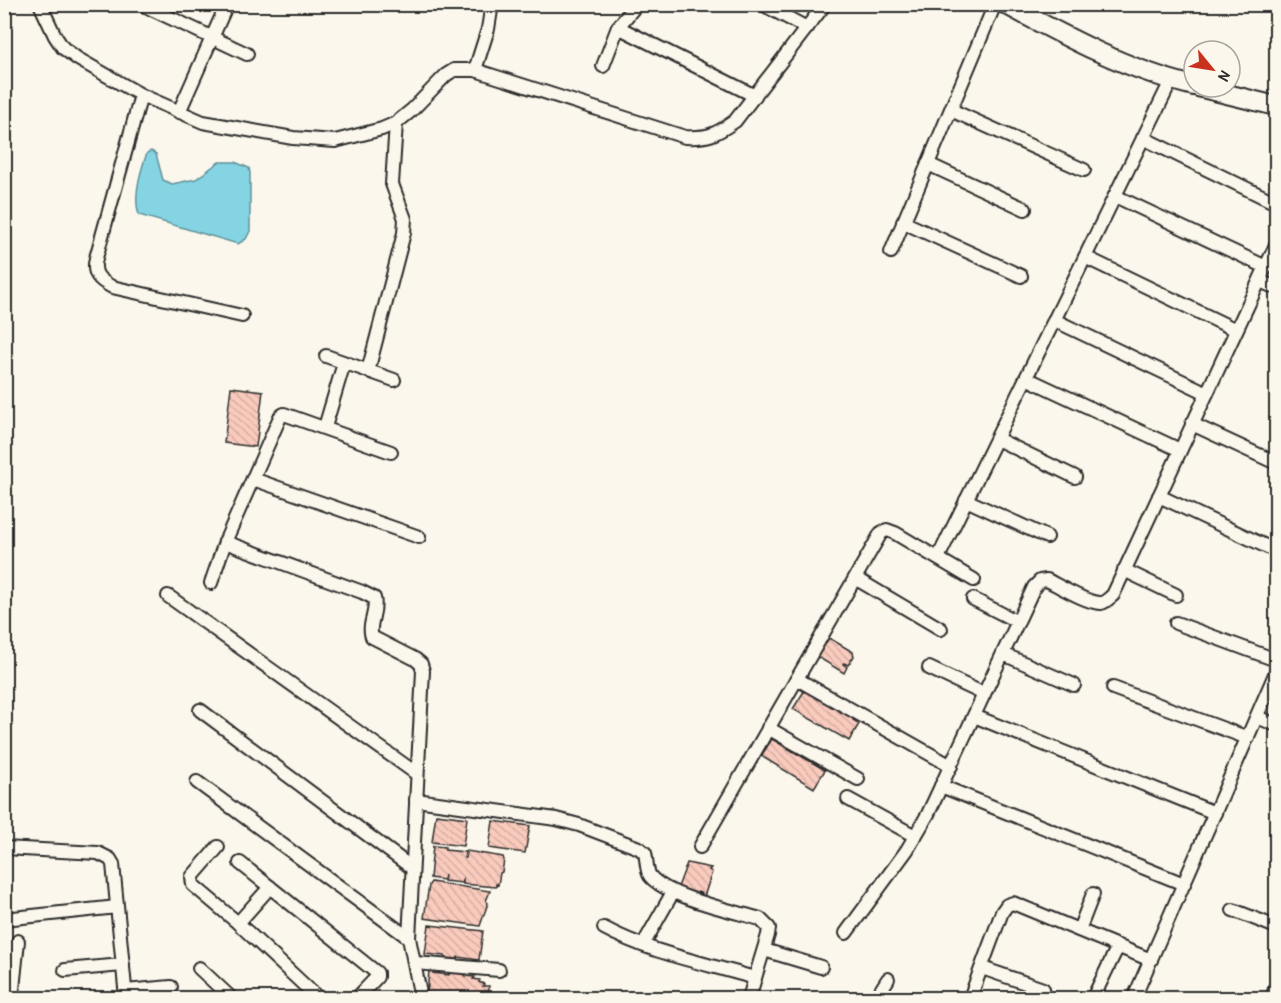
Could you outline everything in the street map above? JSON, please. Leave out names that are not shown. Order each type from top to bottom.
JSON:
[{"type":"street","points":[[40,4],[63,48],[141,95],[192,119],[315,140],[346,139],[396,123],[454,70],[476,70],[685,137],[716,135],[735,121],[825,4]]},
{"type":"street","points":[[141,4],[247,54]]},
{"type":"street","points":[[179,112],[227,4]]},
{"type":"street","points":[[476,70],[488,29],[492,4]]},
{"type":"street","points":[[603,66],[618,27],[637,4]]},
{"type":"street","points":[[762,4],[807,28]]},
{"type":"street","points":[[891,252],[995,4]]},
{"type":"street","points":[[1005,4],[1088,48],[1182,83]]},
{"type":"street","points":[[618,27],[754,96]]},
{"type":"street","points":[[938,558],[1171,81]]},
{"type":"street","points":[[141,95],[96,258],[94,267],[96,276],[112,287],[242,316]]},
{"type":"street","points":[[1242,98],[1276,106]]},
{"type":"street","points":[[951,110],[1084,171]]},
{"type":"street","points":[[368,371],[404,233],[405,219],[392,184],[396,123]]},
{"type":"street","points":[[1143,138],[1276,203]]},
{"type":"street","points":[[928,164],[1025,209]]},
{"type":"street","points":[[1115,196],[1266,267]]},
{"type":"street","points":[[903,222],[1021,276]]},
{"type":"street","points":[[846,933],[915,836],[951,766],[1034,587],[1040,580],[1047,580],[1093,602],[1101,603],[1113,595],[1276,245]]},
{"type":"street","points":[[1085,258],[1236,330]]},
{"type":"street","points":[[1260,281],[1276,288]]},
{"type":"street","points":[[1054,321],[1207,393]]},
{"type":"street","points":[[326,356],[394,380]]},
{"type":"street","points":[[325,427],[344,363]]},
{"type":"street","points":[[1026,378],[1180,450]]},
{"type":"street","points":[[212,583],[225,542],[280,417],[284,414],[391,452]]},
{"type":"street","points":[[1192,424],[1276,463]]},
{"type":"street","points":[[997,439],[1075,477]]},
{"type":"street","points":[[253,479],[419,537]]},
{"type":"street","points":[[1159,496],[1276,551]]},
{"type":"street","points":[[966,500],[1047,537]]},
{"type":"street","points":[[700,847],[881,533],[887,530],[895,533],[974,580]]},
{"type":"street","points":[[225,542],[362,591],[374,598],[375,604],[369,631],[372,637],[421,664],[423,671],[409,938],[421,998]]},
{"type":"street","points":[[1124,570],[1176,595]]},
{"type":"street","points":[[855,578],[941,629]]},
{"type":"street","points":[[168,596],[417,774]]},
{"type":"street","points":[[973,598],[1018,622]]},
{"type":"street","points":[[1176,623],[1276,660]]},
{"type":"street","points":[[1003,654],[1074,685]]},
{"type":"street","points":[[928,668],[984,694]]},
{"type":"street","points":[[1134,999],[1276,672]]},
{"type":"street","points":[[797,679],[951,766]]},
{"type":"street","points":[[1113,687],[1248,738]]},
{"type":"street","points":[[200,710],[412,868]]},
{"type":"street","points":[[974,716],[1215,813]]},
{"type":"street","points":[[1257,717],[1276,725]]},
{"type":"street","points":[[768,728],[858,779]]},
{"type":"street","points":[[197,782],[409,938]]},
{"type":"street","points":[[941,786],[1184,884]]},
{"type":"street","points":[[848,799],[915,836]]},
{"type":"street","points":[[416,800],[526,814],[579,825],[639,848],[645,853],[647,870],[651,876],[673,892],[760,919],[769,928],[748,999]]},
{"type":"street","points":[[218,847],[191,881],[193,885],[238,923],[318,999]]},
{"type":"street","points":[[4,848],[106,855],[113,864],[126,995],[171,987]]},
{"type":"street","points":[[240,863],[377,973],[377,977],[357,999]]},
{"type":"street","points":[[238,923],[270,887]]},
{"type":"street","points":[[644,945],[673,892]]},
{"type":"street","points":[[1079,930],[1093,894]]},
{"type":"street","points":[[970,999],[1002,912],[1007,905],[1013,903],[1151,960]]},
{"type":"street","points":[[4,919],[117,908]]},
{"type":"street","points":[[1233,910],[1276,927]]},
{"type":"street","points":[[604,928],[644,945],[755,978]]},
{"type":"street","points":[[12,999],[10,970],[18,941]]},
{"type":"street","points":[[1093,999],[1118,946]]},
{"type":"street","points":[[764,950],[821,967]]},
{"type":"street","points":[[415,963],[499,970]]},
{"type":"street","points":[[65,970],[123,965]]},
{"type":"street","points":[[199,968],[231,999]]},
{"type":"street","points":[[982,968],[1043,989]]},
{"type":"street","points":[[876,999],[888,979]]},
{"type":"street","points":[[1272,999],[1276,986]]},
{"type":"water","points":[[151,151],[156,154],[163,180],[172,184],[196,179],[219,162],[235,162],[249,168],[250,231],[246,239],[238,244],[139,215],[138,184],[147,153]]},
{"type":"building","points":[[231,387],[263,391],[256,447],[224,443]]},
{"type":"building","points":[[829,638],[853,652],[854,656],[848,665],[843,664],[847,667],[844,673],[816,656]]},
{"type":"building","points":[[806,688],[855,718],[853,720],[859,724],[849,741],[793,709]]},
{"type":"building","points":[[772,739],[825,770],[814,788],[761,756]]},
{"type":"building","points":[[436,814],[467,818],[463,846],[432,842]]},
{"type":"building","points":[[493,821],[530,826],[525,853],[489,848]]},
{"type":"building","points":[[433,846],[465,852],[464,858],[466,858],[467,851],[503,857],[498,885],[496,884],[496,887],[463,884],[463,877],[462,883],[444,881],[445,875],[444,880],[430,878]]},
{"type":"building","points":[[687,863],[711,868],[709,870],[712,872],[703,900],[702,894],[698,892],[696,897],[689,894],[690,891],[678,887]]},
{"type":"building","points":[[431,882],[490,891],[480,926],[424,918]]},
{"type":"building","points":[[429,925],[483,931],[479,960],[425,954]]},
{"type":"building","points":[[450,969],[456,970],[456,973],[465,974],[465,976],[475,977],[473,979],[480,980],[483,986],[489,986],[488,998],[443,998],[443,994],[440,994],[439,998],[427,995],[429,970],[433,973],[449,975]]}]
